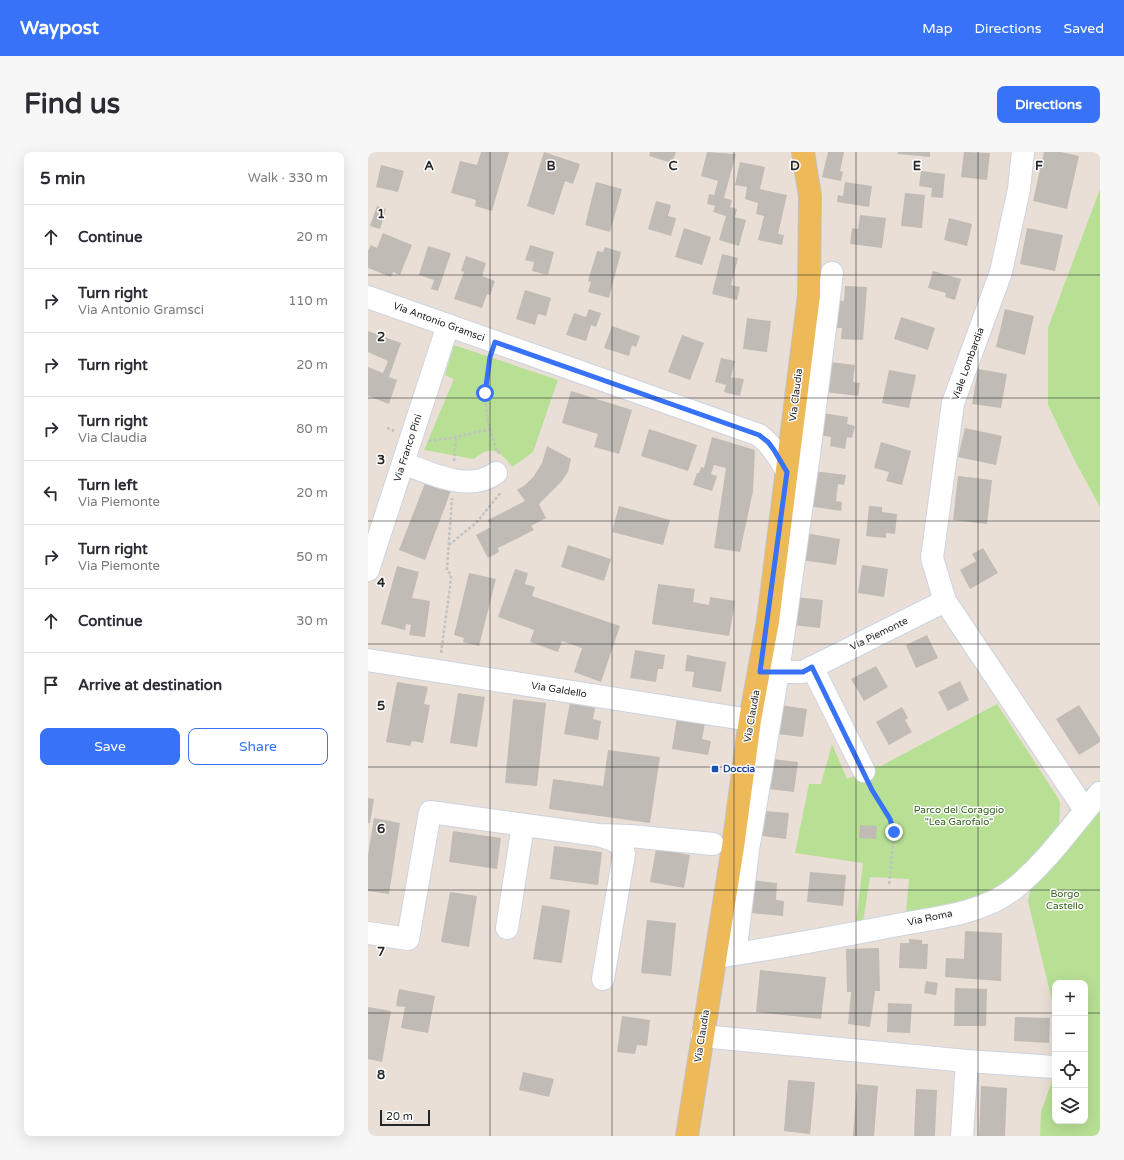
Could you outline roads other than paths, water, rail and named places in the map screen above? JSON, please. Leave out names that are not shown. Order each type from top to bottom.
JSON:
[{"type":"main road","name":"Via Claudia","points":[[687,1136],[702,1036],[725,956],[733,846],[750,720],[769,672],[787,472],[793,423],[813,347],[809,295],[810,196],[803,152]]},
{"type":"street","name":"Viale Lombardia","points":[[1023,152],[1018,189],[1001,272],[953,403],[932,558],[945,601],[1085,810]]},
{"type":"street","points":[[725,956],[748,850],[769,672],[813,347],[832,273]]},
{"type":"street","name":"Via Antonio Gramsci","points":[[368,296],[448,326],[759,435]]},
{"type":"street","name":"Via Franco Pini","points":[[368,570],[448,326]]},
{"type":"street","points":[[759,435],[783,428],[793,423]]},
{"type":"street","points":[[759,435],[768,442],[787,472]]},
{"type":"street","points":[[403,463],[453,480],[476,482],[501,472]]},
{"type":"street","name":"Via Piemonte","points":[[769,672],[803,672],[945,601]]},
{"type":"street","name":"Via Galdello","points":[[368,660],[750,720]]},
{"type":"street","points":[[812,667],[864,771]]},
{"type":"street","name":"Via Roma","points":[[725,956],[930,918],[972,909],[986,904],[1015,889],[1054,850],[1100,793]]},
{"type":"street","points":[[368,933],[408,939],[430,812],[598,835],[630,836],[714,844]]},
{"type":"street","points":[[507,928],[522,825]]},
{"type":"street","points":[[598,835],[618,841],[624,854],[603,979]]},
{"type":"street","points":[[702,1036],[967,1061],[1052,1067]]},
{"type":"street","points":[[962,1136],[967,1061]]},
{"type":"place","name":"Doccia","points":[[715,769]]},
{"type":"park label","name":"Parco del Coraggio \"Lea Garofalo\"","points":[[959,816]]},
{"type":"park label","name":"Borgo Castello","points":[[1065,900]]}]
